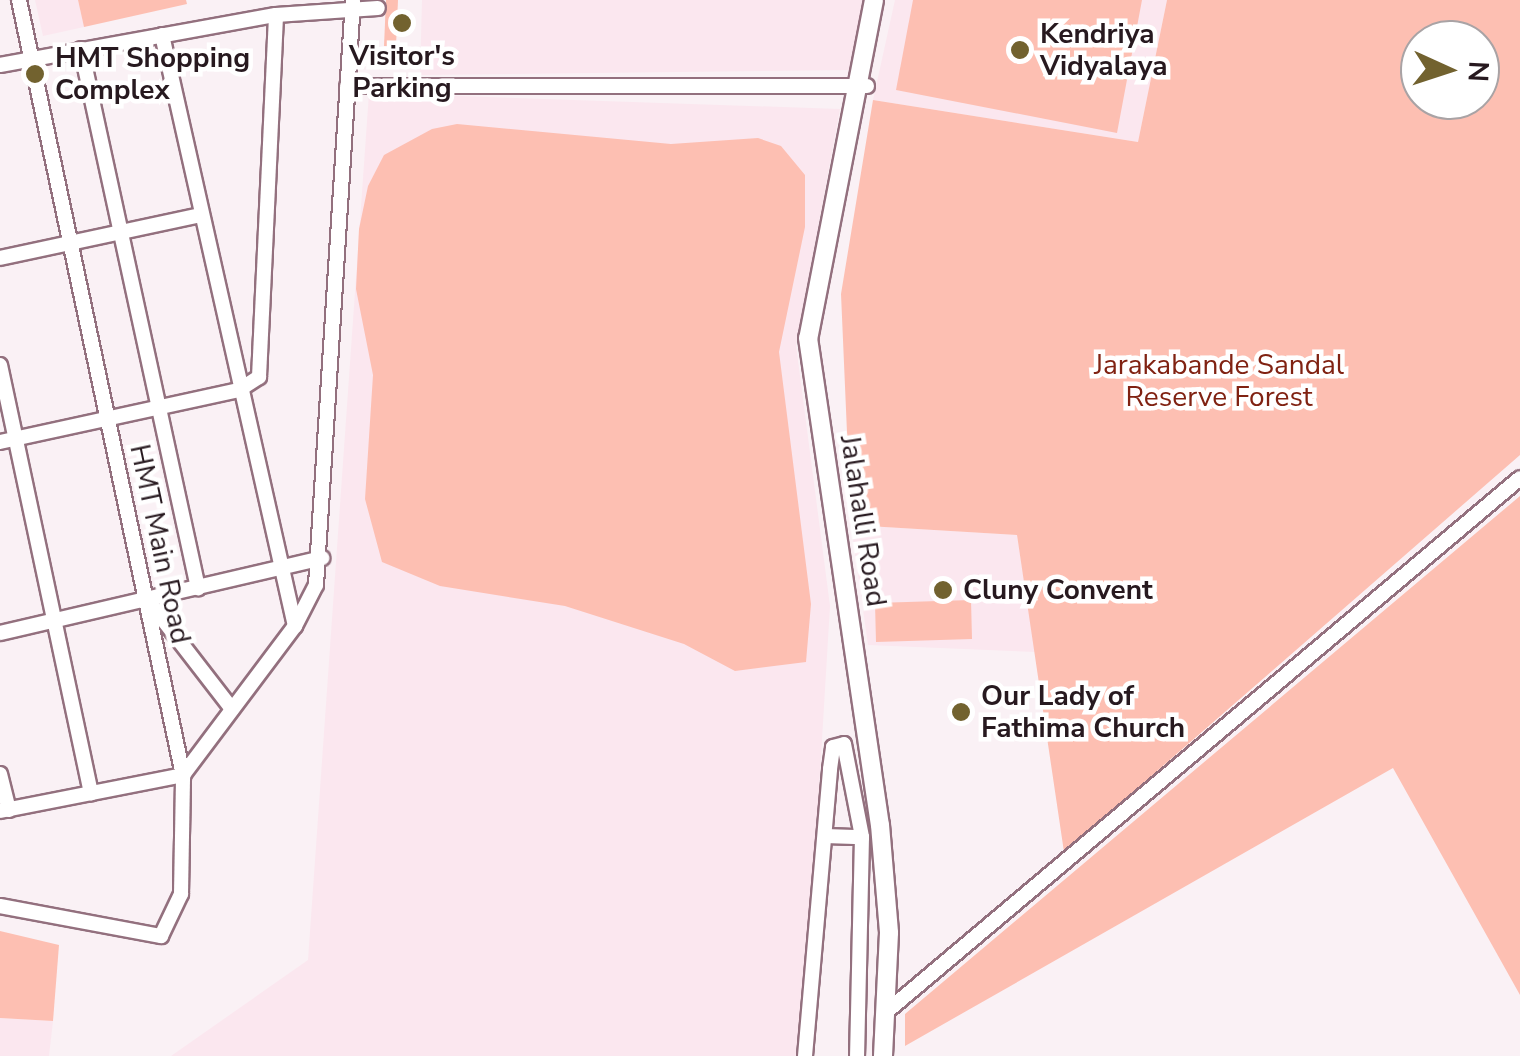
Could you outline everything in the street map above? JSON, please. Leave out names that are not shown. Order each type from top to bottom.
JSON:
[{"type":"main road","name":"Jalahalli Road","points":[[874,0],[862,85],[809,321],[880,825],[888,933],[886,1056]]},
{"type":"main road","points":[[862,85],[886,0]]},
{"type":"street","name":"HMT Main Road","points":[[0,906],[161,936],[181,894],[183,775],[20,0]]},
{"type":"street","points":[[0,65],[276,15],[353,4],[378,8]]},
{"type":"street","points":[[0,774],[4,811],[183,775],[296,626],[322,558],[353,4]]},
{"type":"street","points":[[0,442],[239,390],[259,377],[276,15]]},
{"type":"street","points":[[162,35],[278,569],[296,626]]},
{"type":"street","points":[[81,50],[198,588]]},
{"type":"street","points":[[348,86],[862,85]]},
{"type":"street","points":[[0,258],[200,215]]},
{"type":"street","points":[[0,365],[92,793]]},
{"type":"street","points":[[889,1013],[1520,478]]},
{"type":"street","points":[[0,633],[322,558]]},
{"type":"street","points":[[147,600],[232,709]]},
{"type":"street","points":[[804,1056],[833,747],[844,744],[862,837],[857,1056]]},
{"type":"street","points":[[825,836],[862,837]]},
{"type":"shaded area","name":"HMT Shopping Complex","points":[[35,0],[78,0],[84,27],[43,36]]},
{"type":"shaded area","points":[[422,0],[866,0],[851,70],[420,75]]},
{"type":"shaded area","name":"Kendriya Vidyalaya","points":[[895,0],[1167,0],[1138,142],[873,100]]},
{"type":"shaded area","points":[[369,93],[840,109],[796,345],[830,606],[803,1056],[171,1056],[308,960]]},
{"type":"shaded area","name":"Cluny Convent","points":[[851,525],[1017,535],[1035,652],[868,645]]},
{"type":"shaded area","points":[[0,1018],[53,1021],[49,1056],[0,1056]]},
{"type":"green space","points":[[78,0],[186,0],[187,4],[84,27]]},
{"type":"green space","points":[[386,0],[398,0],[396,46],[384,46]]},
{"type":"green space","name":"Kendriya Vidyalaya","points":[[913,0],[1142,0],[1117,133],[896,90]]},
{"type":"green space","name":"Jarakabande Sandal Reserve Forest","points":[[1167,0],[1520,0],[1520,455],[1064,852],[1017,535],[851,525],[841,294],[873,100],[1138,142]]},
{"type":"green space","points":[[457,124],[671,144],[758,138],[781,146],[805,175],[805,227],[779,352],[811,604],[806,662],[735,671],[684,644],[565,606],[440,586],[382,562],[365,499],[373,375],[356,289],[359,229],[368,186],[384,155],[432,129]]},
{"type":"green space","points":[[1520,496],[1520,995],[1393,768],[905,1046],[905,1014]]},
{"type":"green space","points":[[971,600],[972,639],[876,642],[875,603]]},
{"type":"green space","points":[[0,931],[59,945],[53,1021],[0,1018]]},
{"type":"place","name":"Visitor's Parking","points":[[402,23]]},
{"type":"place","name":"Kendriya Vidyalaya","points":[[1020,50]]},
{"type":"place","name":"HMT Shopping Complex","points":[[35,74]]},
{"type":"place","name":"Cluny Convent","points":[[943,590]]},
{"type":"place","name":"Our Lady of Fathima Church","points":[[961,712]]}]
